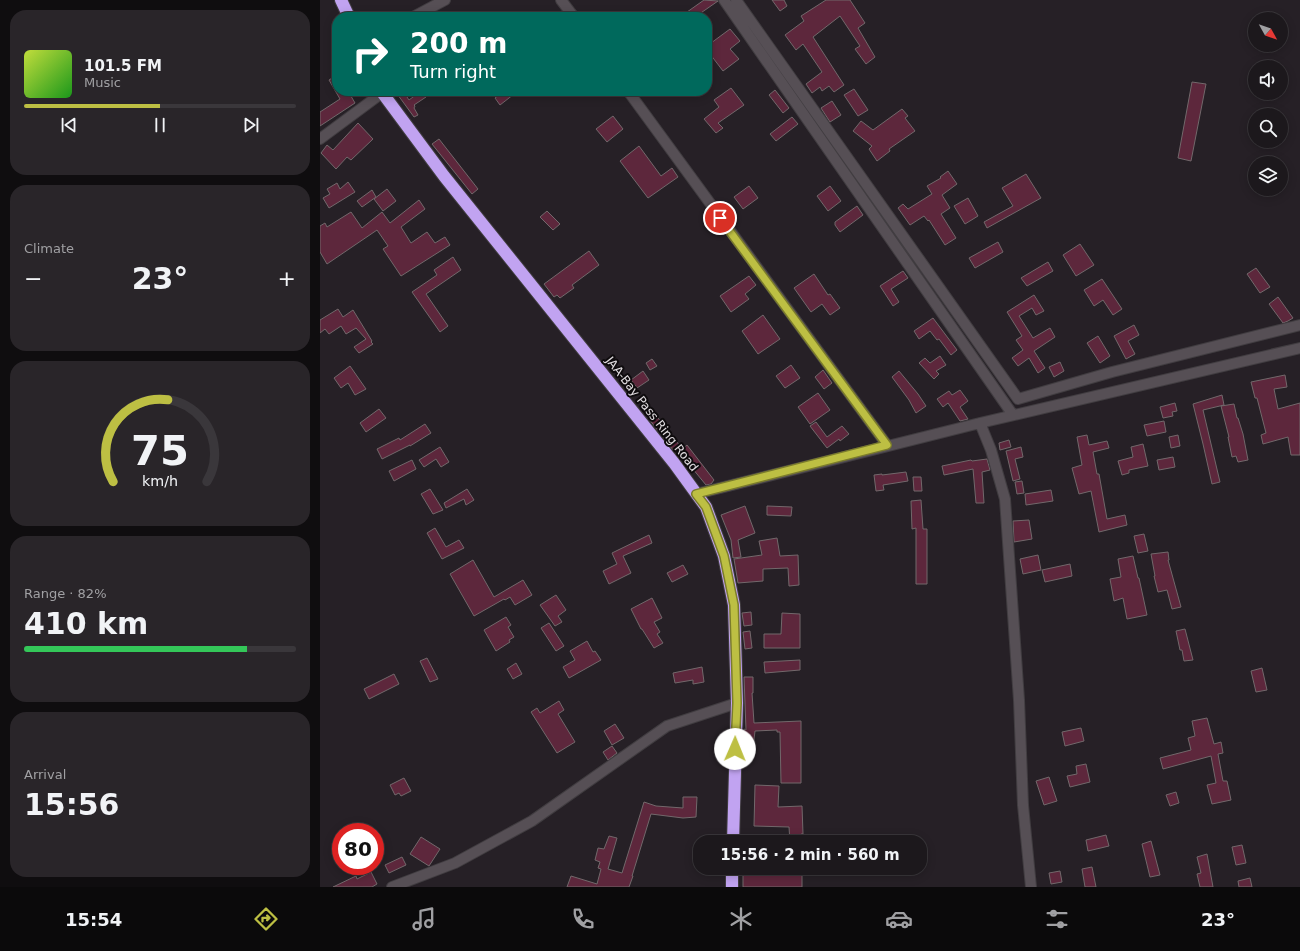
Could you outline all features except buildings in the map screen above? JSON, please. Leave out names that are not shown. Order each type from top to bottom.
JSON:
[{"type":"highway","points":[[341,0],[347,12]]},
{"type":"highway","name":"JAA-Bay Pass Ring Road","points":[[385,96],[444,176],[669,457],[706,507],[724,556],[734,605],[737,703],[733,835]]},
{"type":"highway","points":[[732,875],[732,887]]},
{"type":"street","points":[[423,12],[445,0]]},
{"type":"street","points":[[561,0],[570,12]]},
{"type":"street","points":[[724,0],[1013,415]]},
{"type":"street","points":[[736,0],[1018,398],[1112,372],[1300,325]]},
{"type":"street","points":[[320,139],[377,96]]},
{"type":"street","points":[[632,96],[887,445]]},
{"type":"street","points":[[696,494],[887,445],[1300,348]]},
{"type":"street","points":[[980,423],[991,450],[1005,500],[1019,700],[1023,805],[1031,887]]},
{"type":"street","points":[[392,887],[455,863],[532,821],[666,726],[737,703]]},
{"type":"route","points":[[720,218],[887,445],[696,494],[706,507],[724,556],[734,605],[737,703],[735,749]]}]
